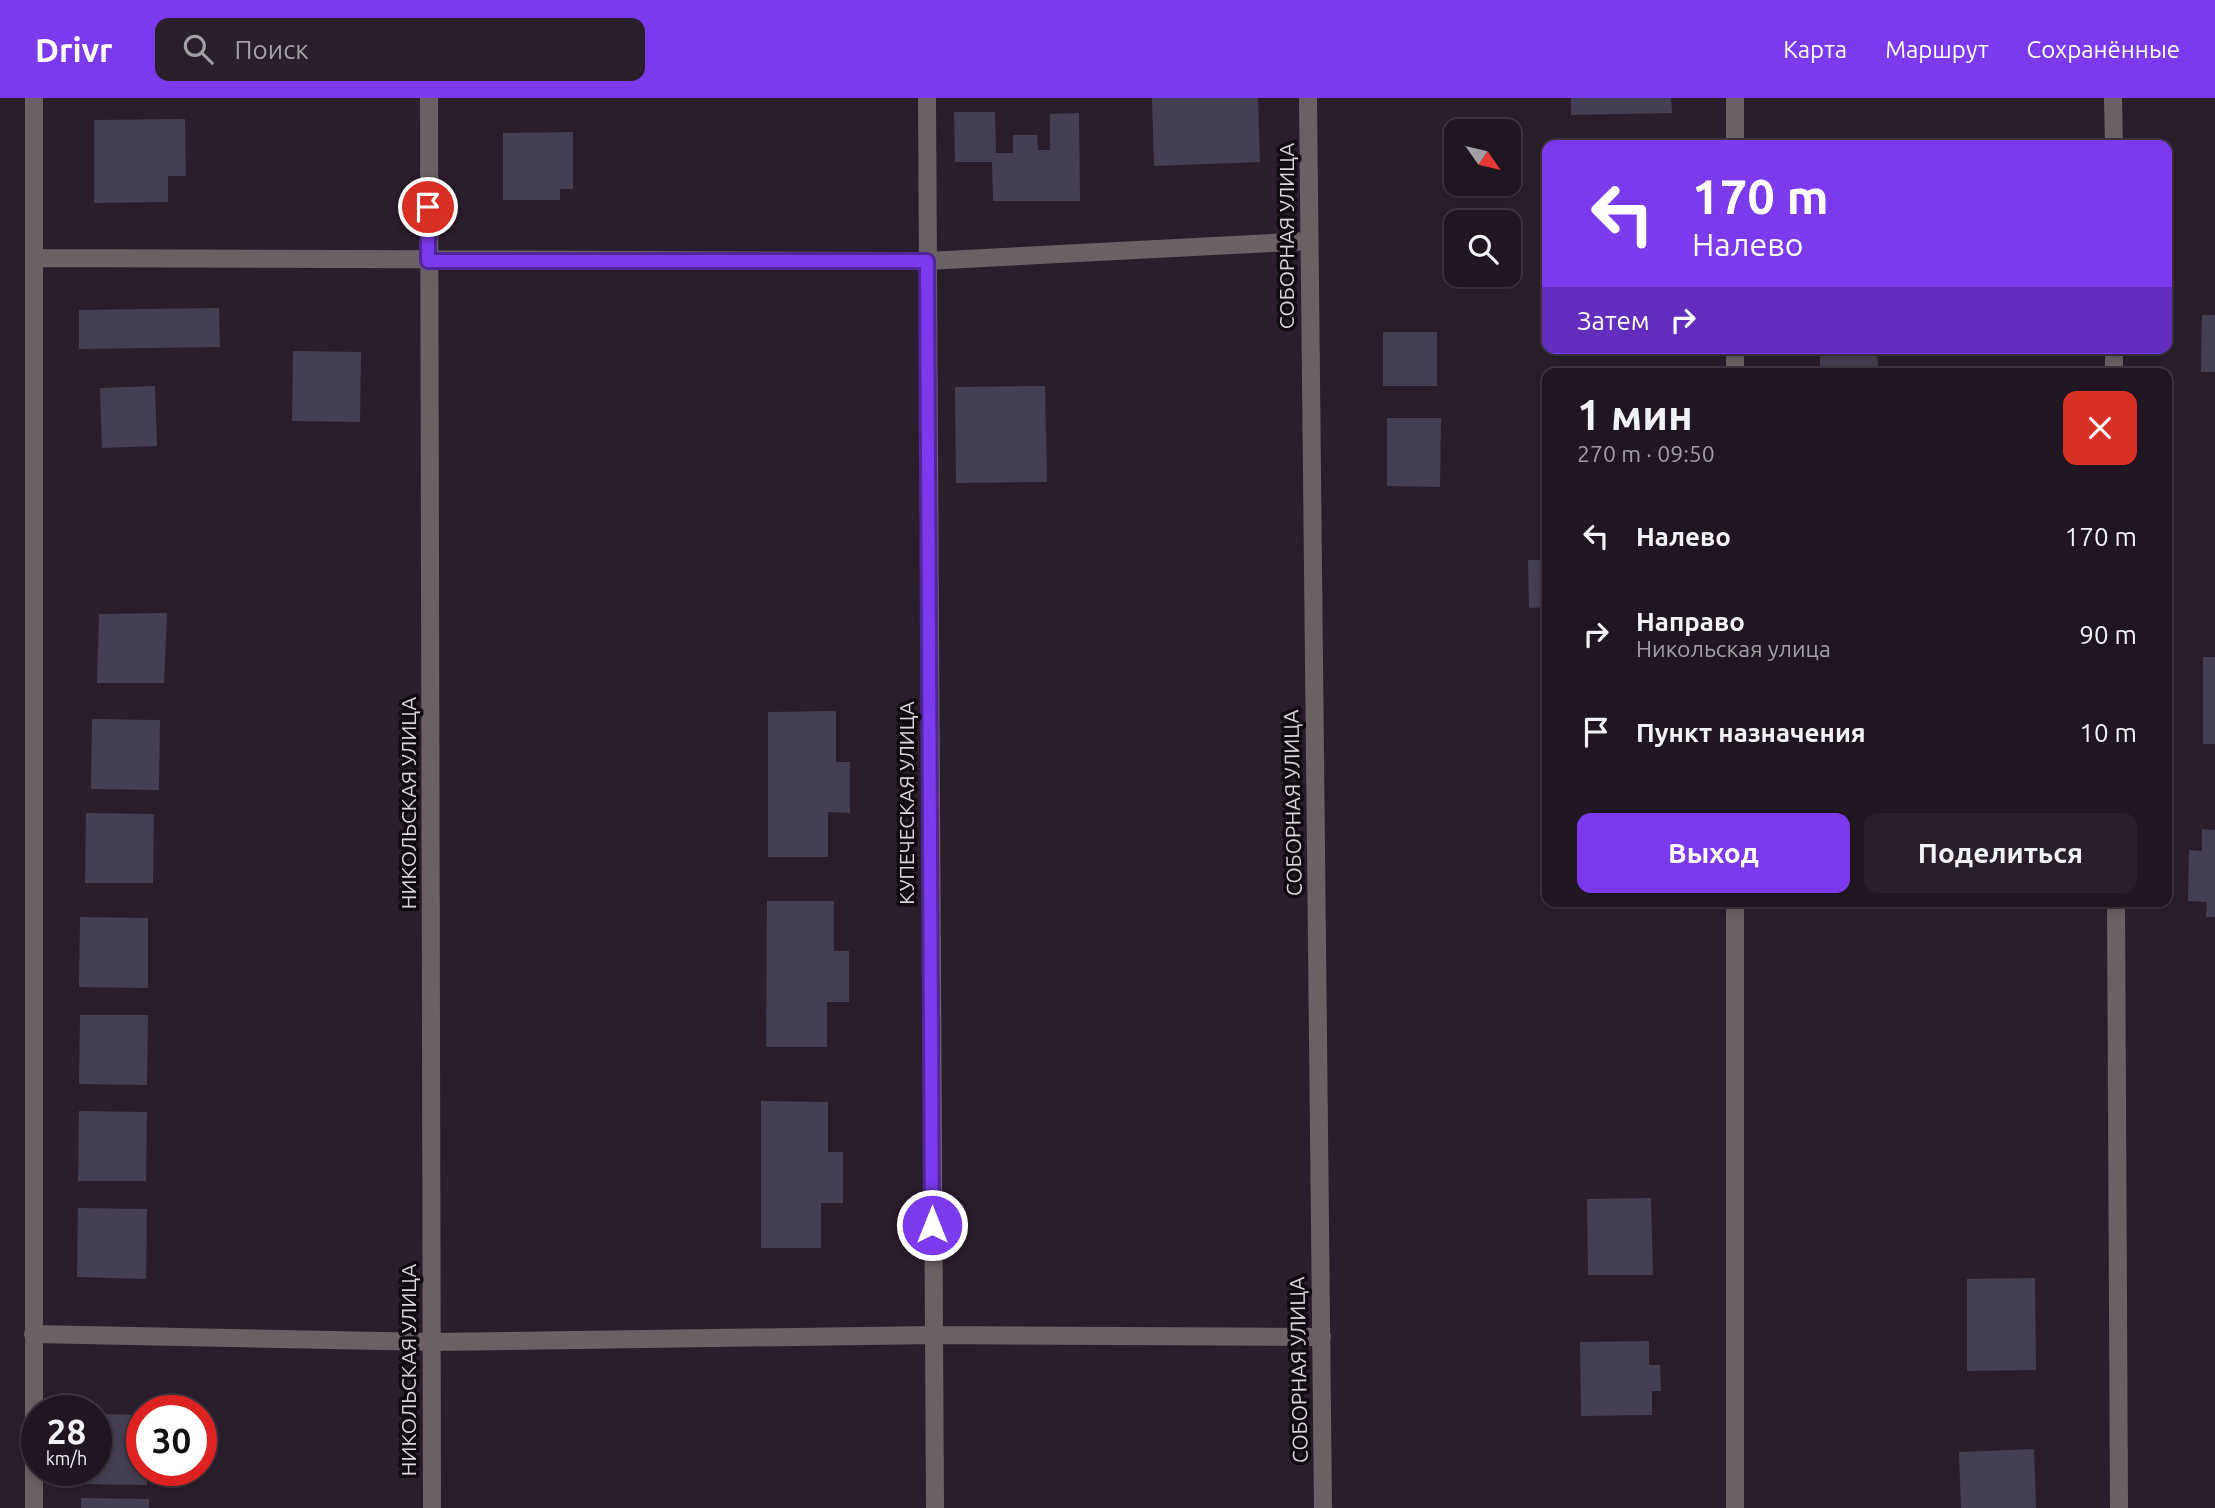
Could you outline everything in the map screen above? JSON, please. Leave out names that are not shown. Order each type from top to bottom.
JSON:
[{"type":"street","points":[[34,98],[34,1508]]},
{"type":"street","name":"НИКОЛЬСКАЯ УЛИЦА","points":[[429,98],[432,1508]]},
{"type":"street","name":"КУПЕЧЕСКАЯ УЛИЦА","points":[[927,98],[935,1508]]},
{"type":"street","name":"СОБОРНАЯ УЛИЦА","points":[[1308,98],[1323,1508]]},
{"type":"street","points":[[1735,98],[1735,140]]},
{"type":"street","points":[[2113,98],[2114,140]]},
{"type":"street","points":[[35,258],[927,261],[1309,241]]},
{"type":"street","points":[[1735,907],[1735,1508]]},
{"type":"street","points":[[2116,907],[2119,1508]]},
{"type":"street","points":[[33,1334],[432,1342],[933,1335],[1322,1337]]},
{"type":"building","points":[[1152,98],[1258,98],[1260,162],[1154,166]]},
{"type":"building","points":[[1571,98],[1671,98],[1672,113],[1571,115]]},
{"type":"building","points":[[954,112],[995,112],[996,153],[1013,153],[1013,135],[1037,135],[1038,150],[1050,150],[1050,114],[1079,113],[1080,201],[993,201],[992,162],[955,162]]},
{"type":"building","points":[[185,119],[186,176],[168,176],[168,202],[94,203],[94,120]]},
{"type":"building","points":[[573,132],[573,189],[560,189],[560,200],[503,200],[503,133]]},
{"type":"building","points":[[219,308],[220,347],[79,349],[79,310]]},
{"type":"building","points":[[2202,315],[2215,315],[2215,372],[2201,372]]},
{"type":"building","points":[[1383,332],[1437,332],[1437,386],[1383,386]]},
{"type":"building","points":[[293,351],[361,352],[360,422],[292,421]]},
{"type":"building","points":[[1820,354],[1877,354],[1878,368],[1820,368]]},
{"type":"building","points":[[155,386],[157,446],[102,448],[100,388]]},
{"type":"building","points":[[1045,386],[1047,482],[956,483],[955,387]]},
{"type":"building","points":[[1387,418],[1441,418],[1440,487],[1387,486]]},
{"type":"building","points":[[1542,535],[1542,607],[1529,608],[1528,560],[1540,560]]},
{"type":"building","points":[[167,613],[164,683],[97,683],[99,614]]},
{"type":"building","points":[[2203,657],[2215,657],[2215,744],[2203,744]]},
{"type":"building","points":[[836,711],[836,762],[850,762],[850,813],[828,812],[828,857],[768,857],[768,712]]},
{"type":"building","points":[[92,719],[160,720],[159,790],[91,789]]},
{"type":"building","points":[[86,813],[154,814],[153,883],[85,883]]},
{"type":"building","points":[[2202,829],[2215,830],[2215,917],[2206,917],[2207,902],[2188,901],[2189,850],[2202,851]]},
{"type":"building","points":[[767,901],[834,901],[834,951],[849,951],[849,1002],[827,1002],[827,1047],[766,1047]]},
{"type":"building","points":[[80,917],[148,918],[148,988],[79,987]]},
{"type":"building","points":[[80,1015],[148,1015],[147,1085],[79,1084]]},
{"type":"building","points":[[761,1101],[828,1102],[828,1152],[843,1152],[843,1203],[821,1203],[821,1248],[761,1248]]},
{"type":"building","points":[[79,1111],[147,1112],[146,1181],[78,1181]]},
{"type":"building","points":[[1651,1198],[1653,1275],[1588,1275],[1587,1199]]},
{"type":"building","points":[[78,1208],[147,1209],[146,1279],[77,1277]]},
{"type":"building","points":[[2035,1278],[2036,1370],[1967,1371],[1967,1279]]},
{"type":"building","points":[[1649,1341],[1649,1365],[1660,1365],[1661,1391],[1652,1391],[1652,1415],[1581,1416],[1580,1342]]},
{"type":"building","points":[[112,1414],[126,1415],[126,1485],[112,1484]]},
{"type":"building","points":[[2034,1449],[2036,1508],[1961,1508],[1959,1452]]},
{"type":"building","points":[[81,1498],[149,1499],[149,1508],[81,1508]]},
{"type":"route","points":[[428,207],[428,261],[927,261],[932,1225]]}]
